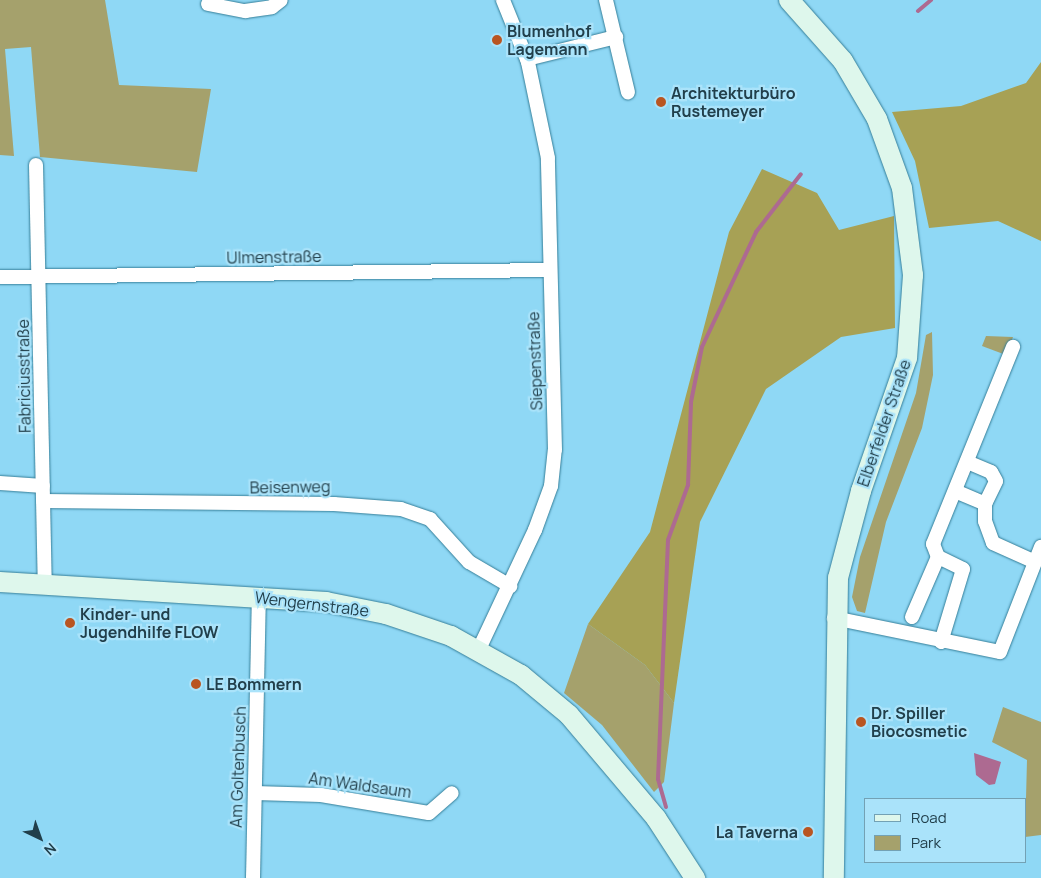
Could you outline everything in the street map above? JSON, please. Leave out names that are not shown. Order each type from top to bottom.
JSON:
[{"type":"main road","name":"Elberfelder Straße","points":[[789,0],[832,46],[877,119],[897,170],[911,242],[913,316],[907,358],[844,546],[834,618],[834,878]]},
{"type":"main road","name":"Wengernstraße","points":[[0,582],[326,602],[386,614],[479,649],[532,683],[592,738],[656,818],[695,878]]},
{"type":"street","points":[[208,4],[245,11],[272,7],[281,0]]},
{"type":"street","name":"Siepenstraße","points":[[479,649],[542,514],[555,463],[549,270],[548,158],[527,59],[503,0]]},
{"type":"street","points":[[606,0],[628,92]]},
{"type":"street","points":[[527,59],[616,38]]},
{"type":"street","name":"Fabriciusstraße","points":[[36,165],[40,278],[45,586]]},
{"type":"street","name":"Ulmenstraße","points":[[0,277],[40,278],[549,270]]},
{"type":"street","points":[[912,617],[938,557],[933,544],[1013,347]]},
{"type":"street","points":[[967,462],[994,476],[985,504],[985,521],[993,543],[1035,562]]},
{"type":"street","points":[[0,483],[43,486]]},
{"type":"street","points":[[955,491],[985,504]]},
{"type":"street","name":"Beisenweg","points":[[43,501],[334,504],[401,509],[430,519],[470,562],[510,586]]},
{"type":"street","points":[[834,618],[941,642],[1000,652],[1041,546]]},
{"type":"street","points":[[938,557],[958,564],[964,578],[941,642]]},
{"type":"street","name":"Am Goltenbusch","points":[[253,878],[259,597]]},
{"type":"street","name":"Am Waldsaum","points":[[255,793],[321,796],[429,813],[452,793]]},
{"type":"green space","points":[[0,0],[105,0],[119,85],[211,89],[197,172],[40,157],[31,47],[5,49],[14,156],[0,155]]},
{"type":"green space","points":[[932,332],[933,375],[922,428],[886,522],[865,613],[857,611],[852,597],[860,557],[916,393],[926,335]]},
{"type":"green space","points":[[986,336],[1013,337],[1006,355],[982,346]]},
{"type":"green space","points":[[588,624],[645,665],[674,703],[664,782],[654,792],[602,725],[564,693]]},
{"type":"green space","points":[[1003,707],[1041,722],[1041,835],[1026,837],[1027,760],[992,742]]},
{"type":"shaded area","points":[[1041,62],[1041,241],[998,221],[929,228],[915,161],[892,112],[961,106],[1026,83]]},
{"type":"shaded area","points":[[762,169],[817,193],[839,230],[894,216],[895,328],[841,337],[766,389],[700,522],[674,703],[645,665],[588,624],[650,532],[729,232]]},
{"type":"shaded area","points":[[974,753],[1001,762],[995,784],[989,785],[976,775]]},
{"type":"waterway","points":[[918,11],[931,0]]},
{"type":"waterway","points":[[666,807],[658,779],[668,540],[688,485],[691,402],[702,347],[756,232],[801,174]]},
{"type":"place","name":"Blumenhof Lagemann","points":[[497,40]]},
{"type":"place","name":"Architekturbüro Rustemeyer","points":[[661,102]]},
{"type":"place","name":"Kinder- und Jugendhilfe FLOW","points":[[70,623]]},
{"type":"place","name":"LE Bommern","points":[[196,684]]},
{"type":"place","name":"Dr. Spiller Biocosmetic","points":[[861,722]]},
{"type":"place","name":"La Taverna","points":[[808,832]]}]
